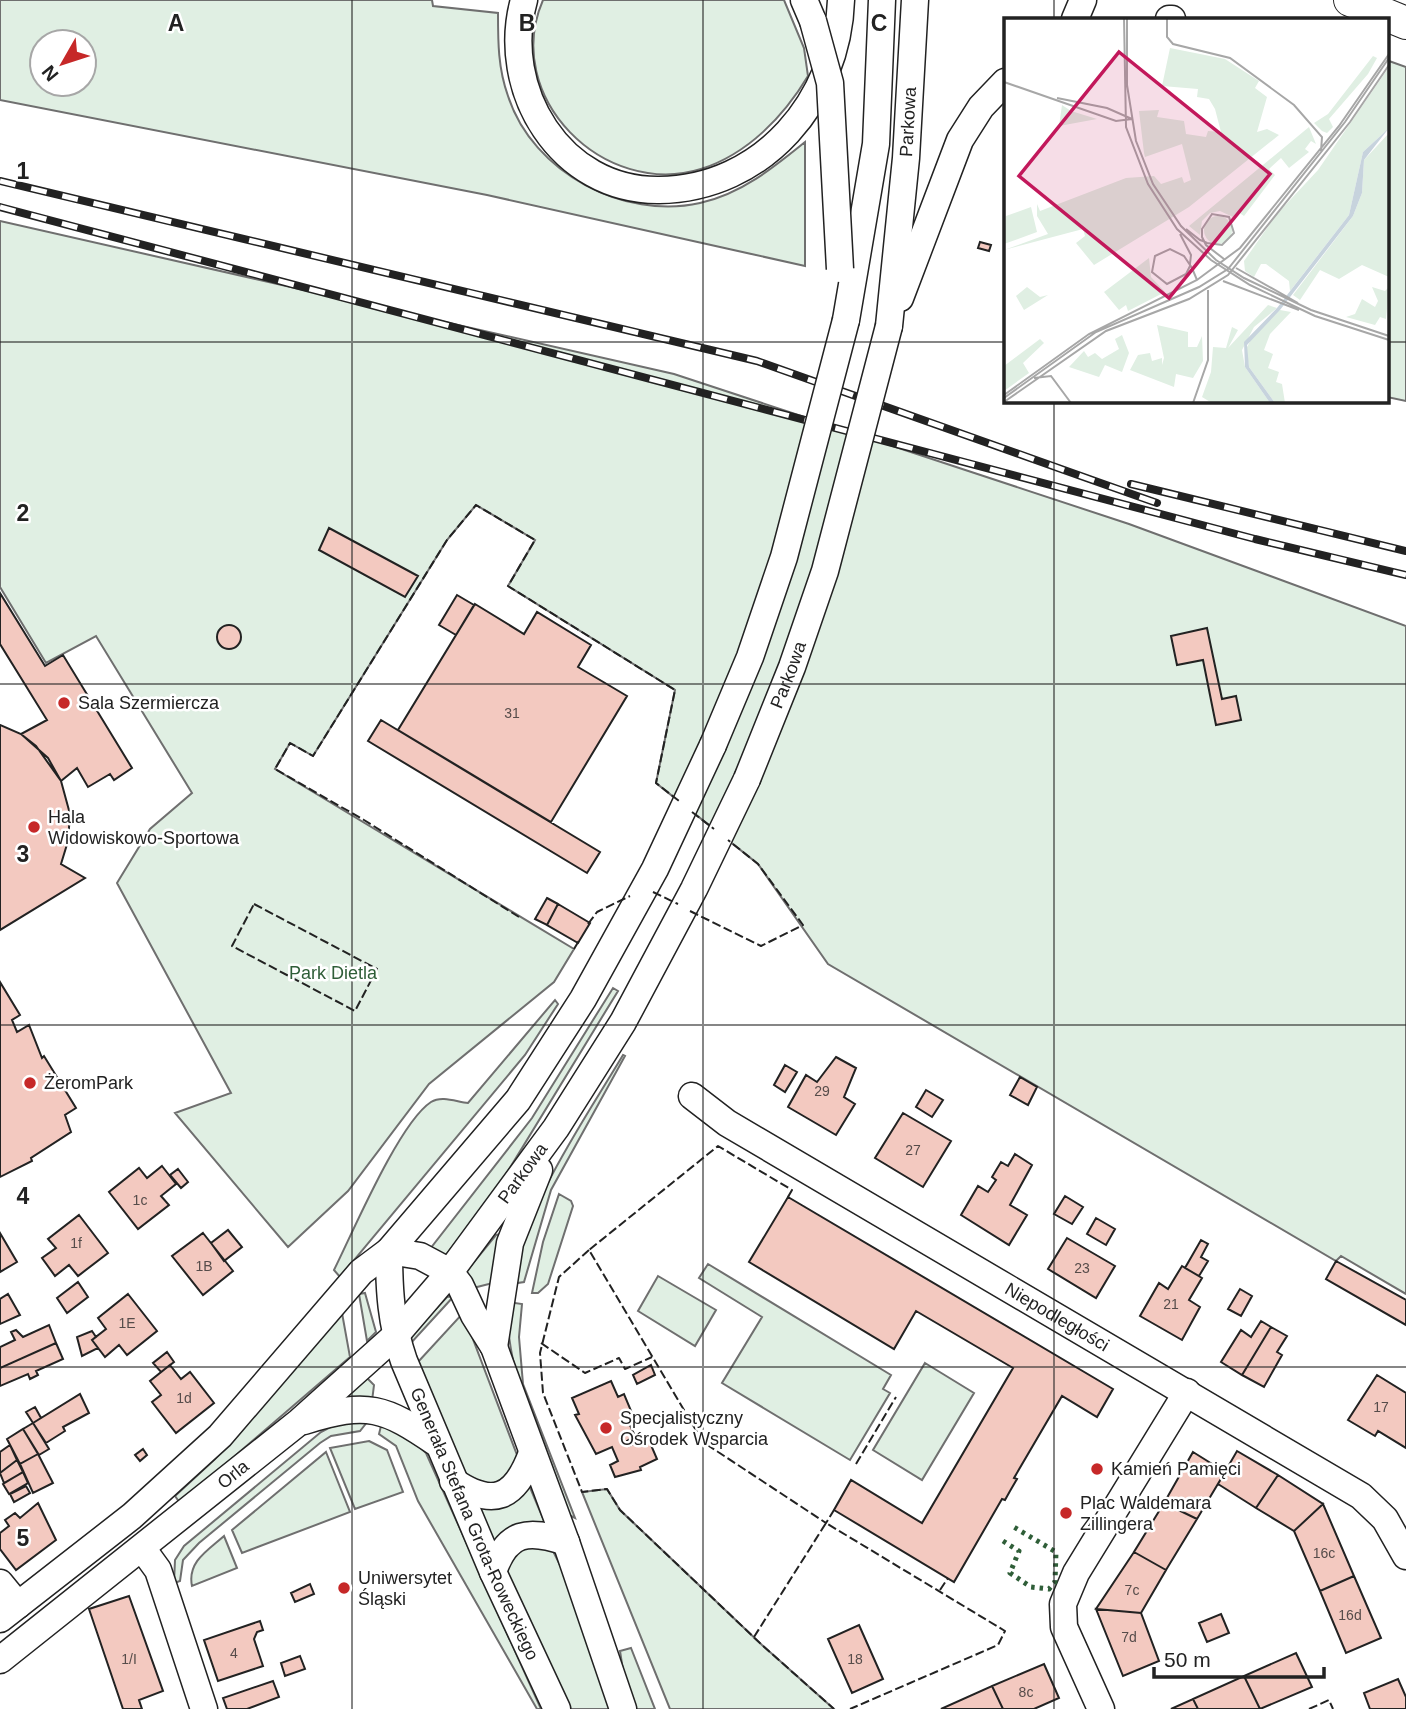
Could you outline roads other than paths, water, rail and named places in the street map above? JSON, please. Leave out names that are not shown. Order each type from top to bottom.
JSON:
[{"type":"main road","points":[[1350,0],[1406,23]]},
{"type":"street","points":[[524,0],[516,38],[517,57],[529,103],[549,136],[579,163],[598,175],[658,190],[696,186],[736,172],[770,149],[789,131],[819,89],[838,40],[841,0]]},
{"type":"street","points":[[804,0],[820,43],[830,83],[840,269],[846,320]]},
{"type":"street","name":"Parkowa","points":[[389,1251],[518,1100],[583,999],[655,869],[713,745],[750,657],[785,557],[846,320],[876,144],[883,0]]},
{"type":"street","name":"Parkowa","points":[[450,1272],[556,1128],[623,1022],[694,889],[747,779],[792,667],[825,571],[889,326],[906,158],[915,0]]},
{"type":"street","points":[[889,326],[930,226],[960,140],[981,107],[1004,83]]},
{"type":"street","name":"Niepodległości","points":[[692,1096],[727,1123],[1370,1503],[1391,1527],[1406,1556]]},
{"type":"street","points":[[494,1348],[510,1243],[556,1128]]},
{"type":"street","points":[[389,1251],[420,1256],[450,1272],[460,1285],[494,1348],[566,1542],[623,1709]]},
{"type":"street","name":"Generała Stefana Grota-Roweckiego","points":[[389,1251],[389,1297],[395,1335],[493,1573],[557,1709]]},
{"type":"street","name":"Orla","points":[[9,1612],[183,1472],[220,1436],[361,1272],[389,1251]]},
{"type":"street","name":"Orla","points":[[0,1660],[299,1422],[395,1335],[450,1272]]},
{"type":"street","points":[[1101,1709],[1064,1627],[1063,1604],[1076,1573],[1186,1392]]},
{"type":"street","points":[[299,1422],[330,1413],[376,1410],[400,1418],[438,1444]]},
{"type":"street","points":[[453,1480],[474,1495],[493,1498],[507,1492],[523,1476],[532,1453]]},
{"type":"street","points":[[493,1573],[501,1553],[514,1539],[538,1534],[566,1542]]},
{"type":"street","points":[[142,1548],[158,1570],[203,1706]]},
{"type":"street","points":[[0,1583],[9,1612]]},
{"type":"railway","points":[[0,181],[757,361],[1157,503]]},
{"type":"railway","points":[[0,207],[1255,539],[1406,575]]},
{"type":"railway","points":[[1131,484],[1406,551]]},
{"type":"place","name":"Sala Szermiercza","points":[[64,703]]},
{"type":"place","name":"Hala Widowiskowo-Sportowa","points":[[34,827]]},
{"type":"place","name":"ŻeromPark","points":[[30,1083]]},
{"type":"place","name":"Specjalistyczny Ośrodek Wsparcia","points":[[606,1428]]},
{"type":"place","name":"Kamień Pamięci","points":[[1097,1469]]},
{"type":"place","name":"Plac Waldemara Zillingera","points":[[1066,1513]]},
{"type":"place","name":"Uniwersytet Śląski","points":[[344,1588]]},
{"type":"park label","name":"Park Dietla","points":[[333,973]]}]
